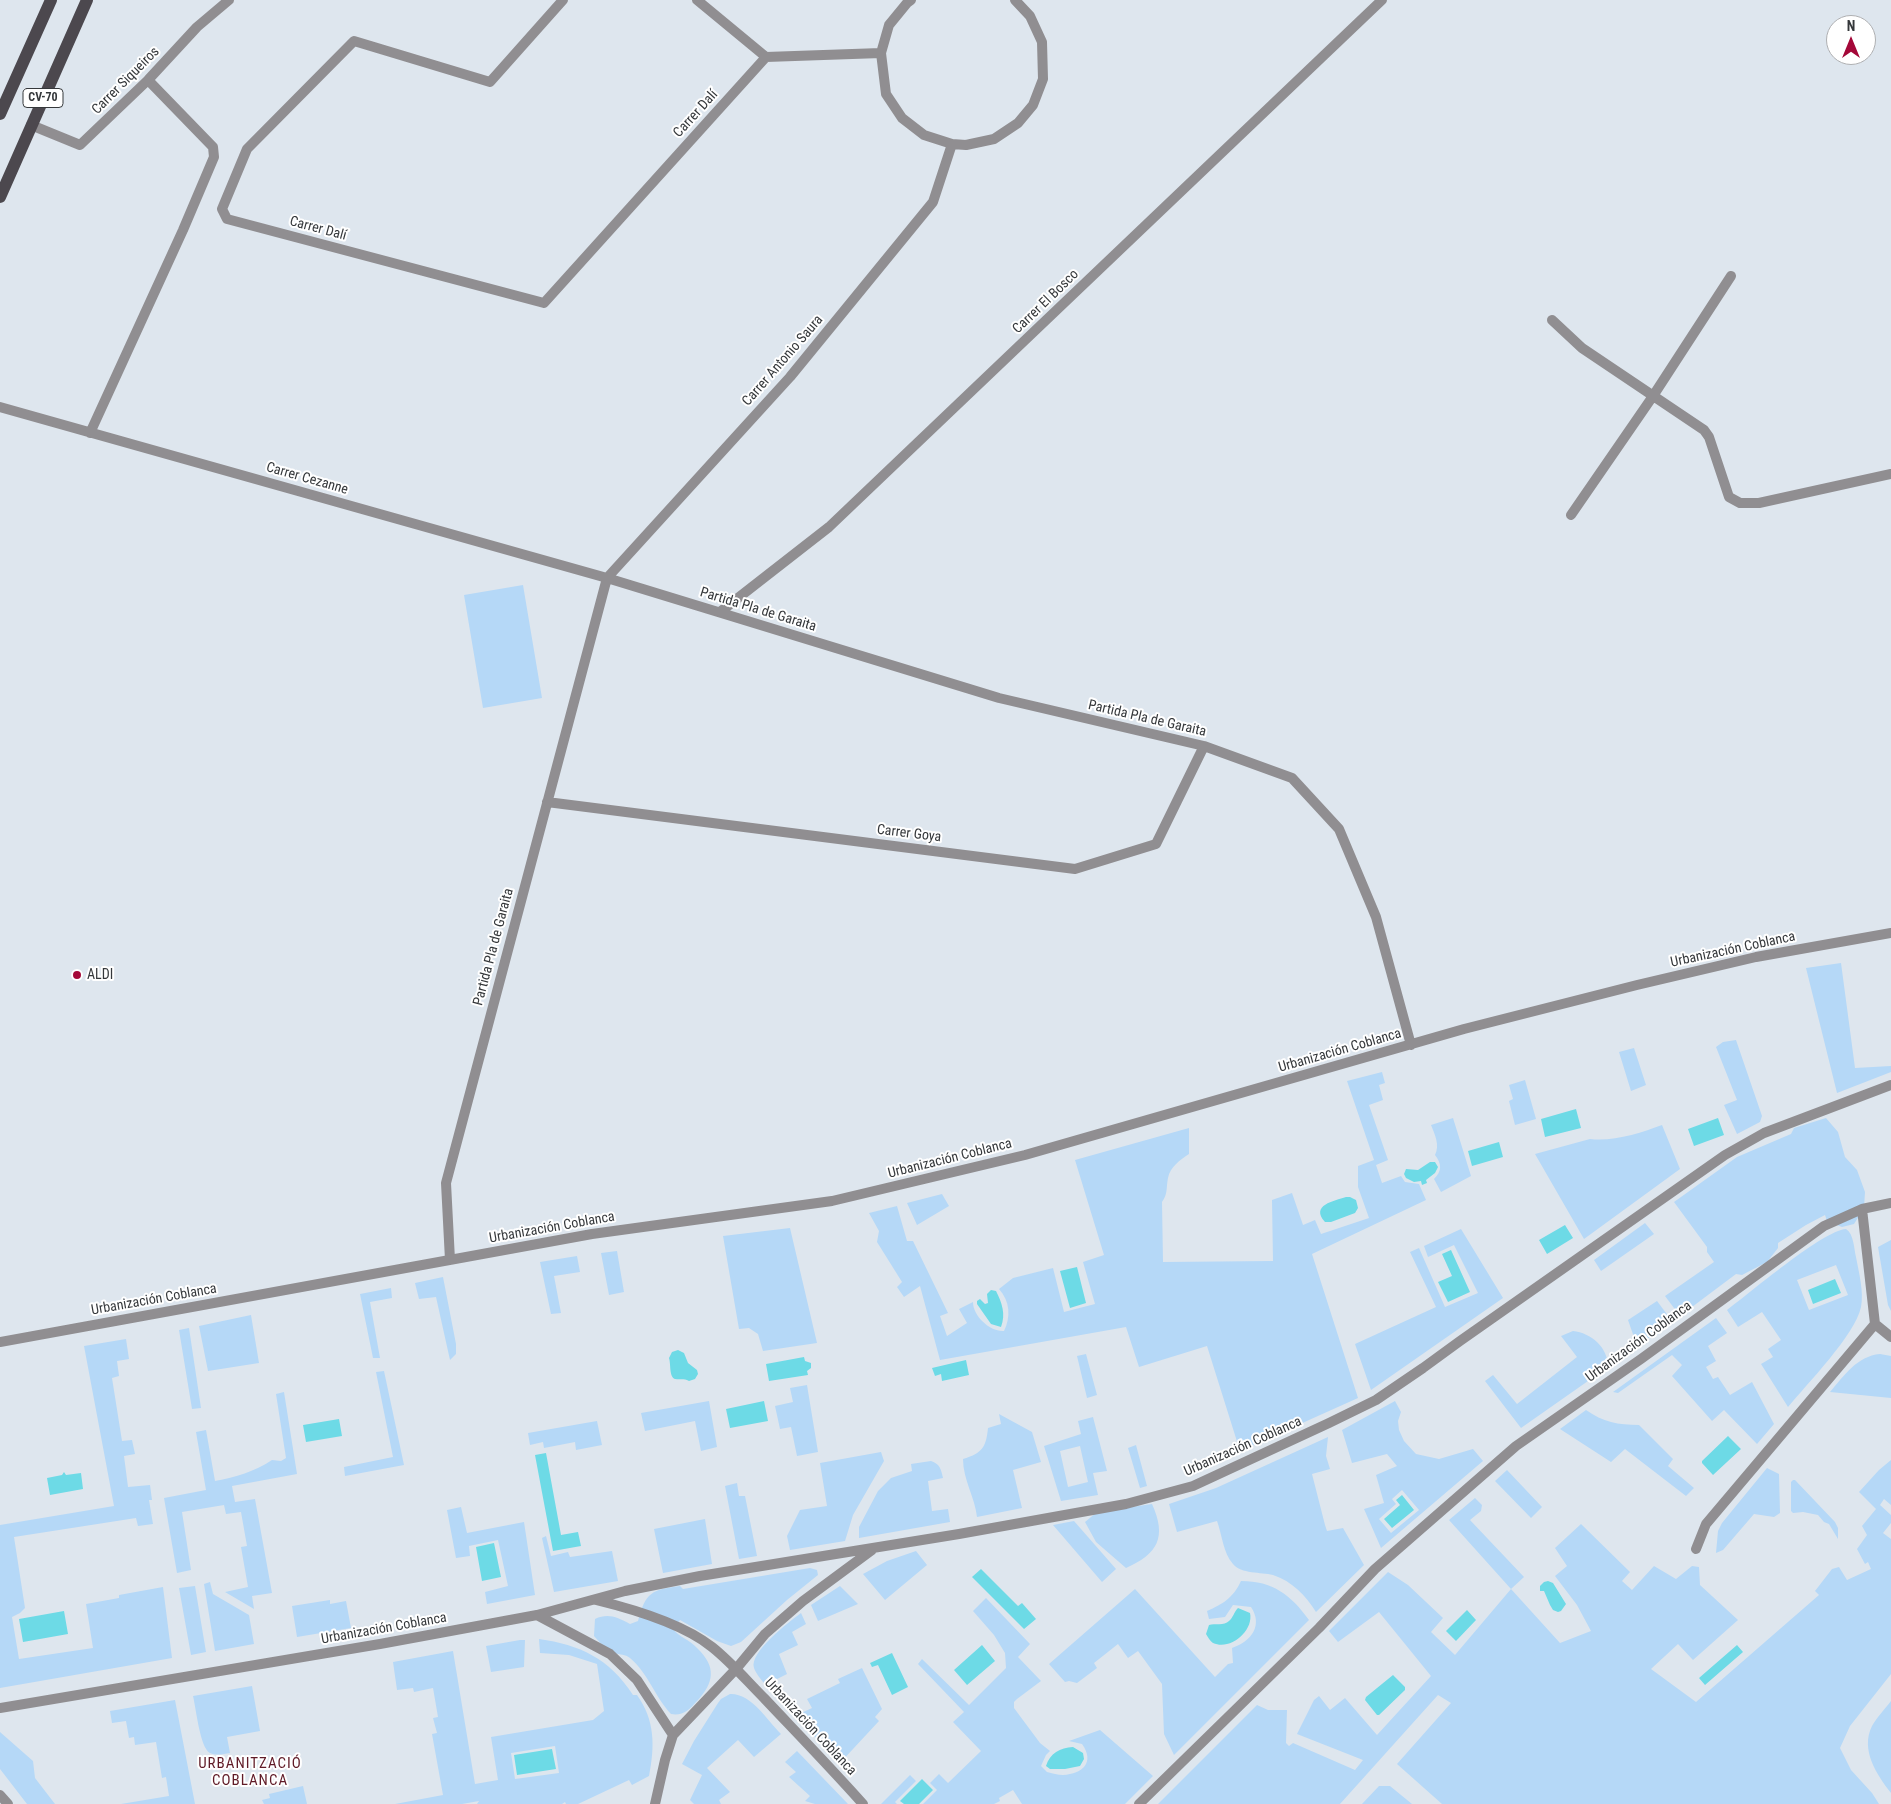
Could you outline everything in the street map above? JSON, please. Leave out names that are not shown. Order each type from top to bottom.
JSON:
[{"type":"main road","name":"CV-70","points":[[0,114],[51,0]]},
{"type":"main road","name":"CV-70","points":[[0,196],[87,0]]},
{"type":"street","name":"Carrer Siqueiros","points":[[32,125],[80,145],[148,80],[197,27],[230,0]]},
{"type":"street","name":"Carrer Dalí","points":[[563,0],[490,82],[354,41],[246,149],[222,209],[227,219],[544,303],[766,56]]},
{"type":"street","points":[[697,0],[766,56],[881,53]]},
{"type":"street","points":[[911,0],[906,3],[889,25],[881,53],[886,94],[902,118],[924,135],[952,144],[966,145],[994,139],[1018,124],[1033,105],[1043,79],[1042,42],[1030,16],[1015,0]]},
{"type":"street","name":"Carrer El Bosco","points":[[720,612],[829,527],[1382,0]]},
{"type":"street","points":[[90,432],[183,230],[214,157],[213,147],[148,80]]},
{"type":"street","name":"Carrer Antonio Saura","points":[[607,578],[790,377],[933,202],[952,144]]},
{"type":"street","points":[[1571,515],[1653,396],[1731,276]]},
{"type":"street","points":[[1552,320],[1582,348],[1704,430],[1709,437],[1729,497],[1740,502],[1759,502],[1891,474]]},
{"type":"street","name":"Carrer Cezanne","points":[[0,408],[607,578]]},
{"type":"street","name":"Partida Pla de Garaita","points":[[450,1260],[446,1183],[607,578],[999,698],[1204,746],[1292,778],[1339,829],[1376,917],[1411,1045]]},
{"type":"street","name":"Carrer Goya","points":[[547,802],[1076,869],[1156,844],[1204,746]]},
{"type":"street","name":"Urbanización Coblanca","points":[[0,1342],[592,1234],[832,1201],[1025,1155],[1464,1029],[1674,976],[1756,957],[1891,934]]},
{"type":"street","name":"Urbanización Coblanca","points":[[0,1708],[373,1645],[537,1615],[638,1588],[1126,1504],[1193,1486],[1376,1400],[1733,1151],[1764,1133],[1891,1085]]},
{"type":"street","name":"Urbanización Coblanca","points":[[1139,1804],[1319,1628],[1376,1569],[1516,1446],[1635,1363],[1824,1226],[1862,1209],[1891,1203]]},
{"type":"street","points":[[1862,1209],[1875,1324],[1891,1337]]},
{"type":"street","points":[[1696,1549],[1706,1524],[1875,1324]]},
{"type":"street","name":"Urbanización Coblanca","points":[[654,1804],[673,1735],[771,1629],[873,1548]]},
{"type":"street","name":"Urbanización Coblanca","points":[[593,1600],[616,1605],[680,1628],[712,1647],[736,1669],[863,1804]]},
{"type":"street","points":[[537,1615],[610,1654],[637,1680],[673,1735]]},
{"type":"street","points":[[0,1794],[8,1804]]},
{"type":"shaded area","points":[[523,585],[542,698],[483,708],[464,595]]},
{"type":"shaded area","points":[[1841,963],[1855,1068],[1891,1066],[1891,1072],[1837,1093],[1806,968]]},
{"type":"shaded area","points":[[1736,1040],[1762,1116],[1760,1122],[1737,1134],[1724,1105],[1737,1100],[1716,1047],[1723,1042]]},
{"type":"shaded area","points":[[1634,1048],[1646,1085],[1631,1091],[1619,1052]]},
{"type":"shaded area","points":[[1382,1072],[1385,1083],[1379,1085],[1383,1100],[1369,1105],[1388,1160],[1376,1165],[1382,1183],[1401,1176],[1405,1182],[1419,1184],[1426,1200],[1312,1254],[1358,1398],[1240,1451],[1207,1346],[1139,1367],[1126,1327],[940,1360],[920,1286],[904,1297],[897,1287],[902,1282],[877,1242],[879,1231],[869,1213],[897,1206],[907,1241],[913,1241],[948,1313],[940,1316],[947,1336],[967,1323],[959,1309],[973,1302],[976,1313],[983,1322],[993,1329],[1004,1331],[1008,1320],[1008,1309],[1003,1294],[999,1289],[1013,1278],[1053,1268],[1064,1312],[1095,1304],[1083,1262],[1104,1255],[1075,1160],[1189,1128],[1189,1154],[1171,1170],[1166,1194],[1162,1202],[1163,1262],[1273,1261],[1272,1200],[1292,1193],[1303,1225],[1315,1220],[1321,1234],[1369,1218],[1358,1187],[1358,1166],[1374,1160],[1347,1081]]},
{"type":"shaded area","points":[[1525,1080],[1536,1119],[1515,1125],[1509,1101],[1513,1099],[1509,1085]]},
{"type":"shaded area","points":[[1576,1109],[1581,1128],[1545,1137],[1541,1119]]},
{"type":"shaded area","points":[[1453,1118],[1471,1176],[1441,1192],[1434,1179],[1439,1173],[1440,1167],[1435,1155],[1437,1144],[1431,1125]]},
{"type":"shaded area","points":[[1718,1118],[1724,1135],[1694,1146],[1688,1129]]},
{"type":"shaded area","points":[[1826,1118],[1838,1132],[1845,1157],[1857,1170],[1865,1192],[1864,1208],[1854,1224],[1842,1227],[1827,1221],[1825,1215],[1806,1225],[1778,1243],[1778,1248],[1767,1262],[1742,1275],[1736,1274],[1680,1316],[1665,1296],[1714,1262],[1707,1252],[1707,1247],[1674,1202],[1737,1157],[1791,1134],[1794,1128]]},
{"type":"shaded area","points":[[1662,1125],[1680,1169],[1584,1239],[1535,1154],[1590,1139],[1599,1140],[1626,1136]]},
{"type":"shaded area","points":[[1499,1142],[1503,1157],[1472,1166],[1468,1151]]},
{"type":"shaded area","points":[[1430,1162],[1435,1162],[1438,1167],[1435,1173],[1426,1180],[1427,1183],[1422,1185],[1421,1181],[1414,1182],[1406,1178],[1404,1174],[1406,1169],[1418,1170]]},
{"type":"shaded area","points":[[942,1194],[949,1206],[917,1225],[907,1203]]},
{"type":"shaded area","points":[[1346,1197],[1356,1200],[1358,1208],[1355,1213],[1331,1222],[1325,1222],[1321,1216],[1320,1211],[1322,1208],[1330,1202]]},
{"type":"shaded area","points":[[1645,1223],[1654,1234],[1601,1271],[1594,1260]]},
{"type":"shaded area","points":[[1565,1225],[1573,1238],[1547,1254],[1539,1240]]},
{"type":"shaded area","points":[[790,1228],[817,1343],[763,1351],[758,1334],[749,1328],[739,1329],[723,1236]]},
{"type":"shaded area","points":[[1461,1229],[1503,1298],[1371,1390],[1355,1344],[1436,1307],[1410,1252],[1419,1248],[1445,1307],[1478,1293],[1454,1245],[1428,1257],[1424,1246]]},
{"type":"shaded area","points":[[1846,1229],[1852,1238],[1861,1282],[1861,1307],[1850,1331],[1840,1345],[1788,1407],[1761,1364],[1773,1357],[1768,1349],[1781,1340],[1762,1312],[1738,1327],[1727,1310],[1804,1251],[1835,1232]],"holes":[[[1836,1265],[1848,1295],[1809,1310],[1797,1280]]]},
{"type":"shaded area","points":[[1891,1240],[1891,1311],[1888,1305],[1878,1247]]},
{"type":"shaded area","points":[[1451,1250],[1470,1292],[1448,1302],[1438,1282],[1452,1276],[1442,1254]]},
{"type":"shaded area","points":[[617,1251],[624,1292],[609,1295],[601,1253]]},
{"type":"shaded area","points":[[577,1256],[580,1272],[554,1276],[561,1313],[551,1314],[540,1262]]},
{"type":"shaded area","points":[[1077,1267],[1086,1303],[1070,1308],[1060,1271]]},
{"type":"shaded area","points":[[443,1277],[456,1344],[456,1354],[450,1360],[436,1297],[419,1299],[415,1283]]},
{"type":"shaded area","points":[[1835,1279],[1841,1293],[1813,1304],[1808,1290]]},
{"type":"shaded area","points":[[391,1288],[392,1298],[370,1302],[380,1358],[373,1358],[360,1294]]},
{"type":"shaded area","points":[[991,1290],[996,1291],[1002,1304],[1003,1318],[1001,1327],[991,1324],[977,1304],[977,1301],[980,1299],[985,1304],[988,1303],[987,1294]]},
{"type":"shaded area","points":[[1657,1301],[1672,1321],[1639,1345],[1635,1340],[1628,1320]]},
{"type":"shaded area","points":[[251,1315],[259,1363],[208,1371],[199,1326]]},
{"type":"shaded area","points":[[1716,1318],[1727,1333],[1708,1346],[1716,1361],[1706,1367],[1713,1379],[1718,1377],[1730,1395],[1752,1382],[1774,1424],[1757,1444],[1724,1410],[1712,1421],[1672,1376],[1682,1365],[1672,1355],[1618,1393],[1613,1392]]},
{"type":"shaded area","points":[[189,1328],[201,1408],[192,1409],[179,1330]]},
{"type":"shaded area","points":[[1573,1331],[1592,1338],[1602,1347],[1608,1367],[1521,1428],[1485,1381],[1493,1375],[1517,1404],[1577,1357],[1561,1336]]},
{"type":"shaded area","points":[[126,1339],[129,1359],[117,1361],[119,1376],[112,1378],[122,1441],[132,1440],[135,1454],[124,1456],[128,1487],[150,1485],[152,1500],[149,1500],[153,1524],[138,1526],[136,1518],[14,1537],[25,1608],[12,1617],[19,1659],[93,1648],[86,1604],[119,1598],[119,1595],[163,1587],[172,1658],[0,1688],[0,1525],[114,1506],[84,1346]]},
{"type":"shaded area","points":[[678,1350],[684,1353],[688,1363],[697,1370],[698,1374],[695,1379],[689,1381],[673,1378],[669,1358],[672,1352]]},
{"type":"shaded area","points":[[1086,1354],[1097,1395],[1087,1398],[1077,1356]]},
{"type":"shaded area","points":[[1880,1354],[1891,1356],[1891,1398],[1830,1392],[1846,1373],[1858,1363]]},
{"type":"shaded area","points":[[804,1357],[805,1361],[811,1363],[811,1368],[807,1371],[808,1375],[769,1381],[766,1364]]},
{"type":"shaded area","points":[[966,1360],[969,1375],[942,1381],[941,1374],[935,1376],[932,1368]]},
{"type":"shaded area","points":[[384,1371],[404,1465],[345,1476],[344,1467],[393,1457],[376,1372]]},
{"type":"shaded area","points":[[807,1385],[818,1452],[797,1456],[791,1427],[780,1429],[775,1406],[793,1402],[790,1388]]},
{"type":"shaded area","points":[[284,1392],[297,1474],[232,1486],[235,1502],[255,1499],[272,1593],[252,1596],[254,1609],[225,1592],[248,1587],[241,1547],[247,1546],[241,1512],[226,1514],[224,1505],[182,1512],[191,1570],[177,1573],[164,1498],[206,1490],[196,1432],[206,1430],[215,1481],[245,1474],[272,1460],[281,1461],[286,1458],[276,1394]]},
{"type":"shaded area","points":[[709,1401],[717,1447],[701,1451],[695,1421],[645,1431],[641,1413]]},
{"type":"shaded area","points":[[764,1401],[768,1421],[730,1428],[726,1409]]},
{"type":"shaded area","points":[[1395,1401],[1401,1412],[1398,1421],[1399,1430],[1404,1441],[1416,1454],[1439,1459],[1473,1449],[1483,1461],[1381,1548],[1364,1509],[1384,1503],[1376,1475],[1397,1466],[1387,1454],[1352,1463],[1342,1430]],"holes":[[[1402,1490],[1419,1510],[1391,1533],[1379,1519],[1396,1504],[1392,1499]]]},
{"type":"shaded area","points":[[1586,1410],[1611,1422],[1639,1425],[1673,1459],[1668,1466],[1694,1488],[1686,1496],[1625,1449],[1611,1462],[1560,1429]]},
{"type":"shaded area","points":[[999,1414],[1032,1432],[1041,1462],[1013,1470],[1022,1508],[977,1517],[965,1474],[963,1459],[982,1449],[988,1428],[1001,1424]]},
{"type":"shaded area","points":[[1093,1417],[1107,1471],[1093,1473],[1098,1495],[1061,1501],[1044,1446],[1081,1434],[1078,1421]],"holes":[[[1080,1446],[1088,1482],[1068,1487],[1060,1451]]]},
{"type":"shaded area","points":[[339,1419],[342,1436],[306,1442],[303,1425]]},
{"type":"shaded area","points":[[597,1421],[602,1445],[576,1450],[575,1442],[544,1448],[543,1442],[530,1445],[528,1433]]},
{"type":"shaded area","points":[[1728,1436],[1741,1449],[1713,1475],[1702,1461]]},
{"type":"shaded area","points":[[1328,1437],[1326,1456],[1330,1469],[1312,1474],[1325,1525],[1327,1531],[1343,1528],[1364,1565],[1316,1612],[1308,1600],[1286,1581],[1273,1575],[1241,1570],[1233,1564],[1225,1549],[1217,1521],[1177,1532],[1169,1504],[1216,1488]]},
{"type":"shaded area","points":[[1136,1445],[1147,1486],[1140,1488],[1128,1448]]},
{"type":"shaded area","points":[[881,1452],[884,1461],[853,1515],[845,1541],[790,1550],[787,1536],[800,1510],[827,1506],[820,1463]]},
{"type":"shaded area","points":[[546,1453],[561,1535],[578,1532],[581,1546],[553,1551],[535,1455]]},
{"type":"shaded area","points":[[1891,1460],[1891,1505],[1884,1499],[1880,1505],[1891,1515],[1891,1523],[1883,1533],[1891,1539],[1891,1674],[1850,1726],[1840,1748],[1851,1770],[1872,1793],[1879,1804],[1442,1804],[1397,1764],[1451,1703],[1438,1695],[1340,1804],[1158,1804],[1257,1705],[1268,1710],[1287,1710],[1286,1743],[1289,1746],[1293,1743],[1355,1770],[1363,1760],[1297,1734],[1314,1700],[1319,1696],[1330,1710],[1345,1698],[1377,1735],[1431,1676],[1379,1612],[1338,1642],[1329,1631],[1388,1572],[1408,1585],[1443,1618],[1431,1632],[1455,1655],[1511,1589],[1560,1643],[1591,1631],[1577,1605],[1555,1576],[1567,1566],[1555,1548],[1581,1524],[1630,1572],[1622,1581],[1632,1590],[1654,1566],[1676,1579],[1692,1566],[1699,1567],[1700,1585],[1738,1620],[1693,1660],[1678,1644],[1651,1669],[1696,1702],[1819,1595],[1815,1591],[1832,1569],[1839,1567],[1847,1580],[1871,1569],[1868,1562],[1865,1564],[1857,1549],[1867,1535],[1862,1526],[1876,1509],[1859,1492]]},
{"type":"shaded area","points":[[931,1461],[940,1467],[943,1478],[928,1481],[932,1511],[948,1509],[950,1522],[859,1538],[859,1527],[878,1491],[891,1478],[912,1471],[911,1464]]},
{"type":"shaded area","points":[[1767,1468],[1779,1474],[1780,1513],[1774,1517],[1754,1514],[1723,1550],[1716,1553],[1718,1531],[1722,1523]]},
{"type":"shaded area","points":[[1507,1470],[1542,1507],[1531,1518],[1495,1481]]},
{"type":"shaded area","points":[[64,1472],[66,1475],[81,1473],[83,1489],[50,1495],[47,1478],[62,1475]]},
{"type":"shaded area","points":[[1793,1480],[1835,1522],[1838,1528],[1838,1539],[1829,1524],[1824,1522],[1818,1515],[1803,1512],[1793,1513],[1791,1511],[1791,1482]]},
{"type":"shaded area","points":[[737,1483],[739,1496],[745,1496],[757,1556],[739,1559],[725,1486]]},
{"type":"shaded area","points":[[1402,1495],[1414,1510],[1392,1528],[1384,1519],[1400,1505],[1396,1500]]},
{"type":"shaded area","points":[[1475,1498],[1482,1505],[1481,1511],[1470,1520],[1524,1577],[1511,1589],[1449,1520]]},
{"type":"shaded area","points":[[1152,1504],[1159,1526],[1157,1543],[1146,1557],[1126,1568],[1096,1542],[1085,1522],[1097,1512]]},
{"type":"shaded area","points":[[461,1507],[467,1533],[524,1522],[535,1595],[487,1604],[485,1592],[508,1586],[498,1540],[469,1546],[470,1556],[456,1558],[447,1510]]},
{"type":"shaded area","points":[[705,1519],[712,1564],[663,1573],[654,1529]]},
{"type":"shaded area","points":[[1074,1521],[1116,1569],[1102,1582],[1053,1525]]},
{"type":"shaded area","points":[[546,1536],[551,1556],[568,1552],[570,1557],[612,1551],[618,1581],[554,1592],[542,1538]]},
{"type":"shaded area","points":[[494,1543],[501,1577],[482,1581],[476,1547]]},
{"type":"shaded area","points":[[916,1551],[927,1565],[885,1600],[863,1574],[887,1561]]},
{"type":"shaded area","points":[[810,1568],[817,1570],[818,1575],[741,1642],[731,1646],[717,1641],[680,1620],[673,1629],[694,1645],[703,1655],[708,1662],[711,1675],[703,1694],[686,1712],[671,1714],[636,1664],[628,1657],[609,1650],[594,1636],[595,1619],[608,1616],[630,1624],[638,1621],[647,1598],[662,1589],[680,1586],[683,1589]]},
{"type":"shaded area","points":[[981,1569],[1018,1606],[1022,1603],[1036,1619],[1024,1629],[972,1577]]},
{"type":"shaded area","points":[[1241,1581],[1263,1584],[1280,1591],[1295,1603],[1309,1620],[1174,1755],[1164,1734],[1162,1684],[1138,1651],[1128,1658],[1118,1644],[1094,1663],[1097,1668],[1077,1683],[1065,1682],[1049,1664],[1135,1589],[1215,1677],[1228,1664],[1233,1663],[1232,1648],[1250,1637],[1256,1626],[1256,1620],[1251,1607],[1233,1605],[1225,1617],[1209,1619],[1207,1611],[1227,1600],[1235,1592]]},
{"type":"shaded area","points":[[1548,1581],[1553,1583],[1566,1604],[1561,1611],[1553,1610],[1544,1591],[1540,1591],[1540,1586]]},
{"type":"shaded area","points":[[210,1582],[213,1594],[249,1615],[254,1644],[215,1651],[204,1584]]},
{"type":"shaded area","points":[[195,1586],[206,1652],[191,1655],[179,1588]]},
{"type":"shaded area","points":[[840,1586],[858,1604],[818,1621],[811,1605]]},
{"type":"shaded area","points":[[986,1598],[1030,1644],[1018,1657],[1041,1681],[1014,1702],[1014,1708],[1040,1743],[1050,1751],[1041,1766],[1047,1772],[1061,1775],[1070,1774],[1081,1769],[1087,1761],[1086,1750],[1082,1744],[1069,1741],[1100,1730],[1153,1776],[1125,1804],[1022,1804],[1013,1790],[999,1798],[1000,1801],[994,1804],[923,1804],[937,1790],[930,1783],[939,1774],[948,1783],[981,1751],[953,1722],[964,1712],[918,1664],[922,1659],[969,1705],[1006,1668],[1005,1653],[994,1635],[973,1611]]},
{"type":"shaded area","points":[[330,1600],[330,1604],[346,1601],[351,1628],[297,1637],[292,1606]]},
{"type":"shaded area","points":[[1238,1608],[1250,1613],[1250,1620],[1245,1633],[1227,1644],[1213,1643],[1206,1634],[1209,1625],[1227,1623]]},
{"type":"shaded area","points":[[1467,1610],[1476,1620],[1456,1641],[1446,1631]]},
{"type":"shaded area","points":[[64,1611],[68,1634],[23,1642],[19,1619]]},
{"type":"shaded area","points":[[801,1613],[806,1624],[792,1632],[798,1645],[779,1654],[787,1674],[765,1685],[754,1668],[754,1661],[771,1638]]},
{"type":"shaded area","points":[[539,1639],[568,1645],[592,1655],[614,1671],[633,1695],[637,1695],[647,1714],[652,1734],[653,1744],[649,1776],[632,1785],[629,1780],[578,1804],[566,1804],[565,1802],[562,1804],[477,1804],[479,1801],[462,1804],[395,1804],[443,1795],[432,1734],[437,1733],[433,1718],[438,1717],[433,1688],[414,1692],[413,1688],[397,1690],[393,1662],[453,1651],[475,1784],[498,1780],[491,1737],[593,1720],[604,1711],[597,1664],[569,1655],[540,1653]],"holes":[[[555,1746],[559,1773],[515,1779],[511,1753]]]},
{"type":"shaded area","points":[[525,1640],[524,1667],[491,1672],[486,1646]]},
{"type":"shaded area","points":[[982,1645],[995,1661],[967,1685],[954,1670]]},
{"type":"shaded area","points":[[1737,1645],[1743,1652],[1705,1685],[1699,1678]]},
{"type":"shaded area","points":[[892,1653],[908,1687],[892,1695],[878,1665],[872,1667],[870,1663]]},
{"type":"shaded area","points":[[862,1668],[882,1709],[875,1717],[879,1721],[840,1763],[795,1716],[812,1708],[807,1699],[840,1683],[838,1679]]},
{"type":"shaded area","points":[[1393,1675],[1405,1687],[1405,1690],[1377,1715],[1365,1700],[1366,1697]]},
{"type":"shaded area","points":[[252,1686],[260,1731],[227,1737],[230,1753],[217,1755],[210,1753],[201,1736],[193,1696]]},
{"type":"shaded area","points":[[730,1694],[738,1695],[752,1703],[781,1734],[754,1757],[738,1740],[707,1768],[730,1792],[719,1800],[721,1804],[694,1804],[690,1800],[702,1775],[682,1764],[718,1703]]},
{"type":"shaded area","points":[[175,1700],[195,1804],[121,1804],[169,1796],[166,1777],[162,1778],[156,1742],[135,1745],[134,1737],[129,1738],[126,1721],[112,1723],[110,1711]]},
{"type":"shaded area","points":[[1891,1701],[1891,1793],[1880,1778],[1872,1762],[1868,1744],[1872,1726]]},
{"type":"shaded area","points":[[0,1732],[33,1761],[35,1778],[55,1804],[27,1804],[0,1769]]},
{"type":"shaded area","points":[[1073,1747],[1083,1753],[1084,1759],[1080,1766],[1050,1769],[1046,1766],[1056,1752]]},
{"type":"shaded area","points":[[552,1749],[556,1769],[517,1775],[514,1755]]},
{"type":"shaded area","points":[[797,1751],[848,1804],[815,1804],[805,1801],[810,1796],[789,1777],[796,1772],[785,1762]]},
{"type":"shaded area","points":[[910,1775],[916,1781],[895,1802],[897,1804],[881,1804]]},
{"type":"shaded area","points":[[922,1779],[933,1790],[919,1804],[904,1804],[900,1801]]},
{"type":"shaded area","points":[[303,1786],[307,1804],[264,1804],[262,1800],[270,1798],[269,1794]]},
{"type":"shaded area","points":[[1379,1786],[1390,1786],[1412,1804],[1362,1804]]},
{"type":"place","name":"ALDI","points":[[77,975]]},
{"type":"district","name":"URBANITZACIÓ COBLANCA","points":[[250,1772]]}]
